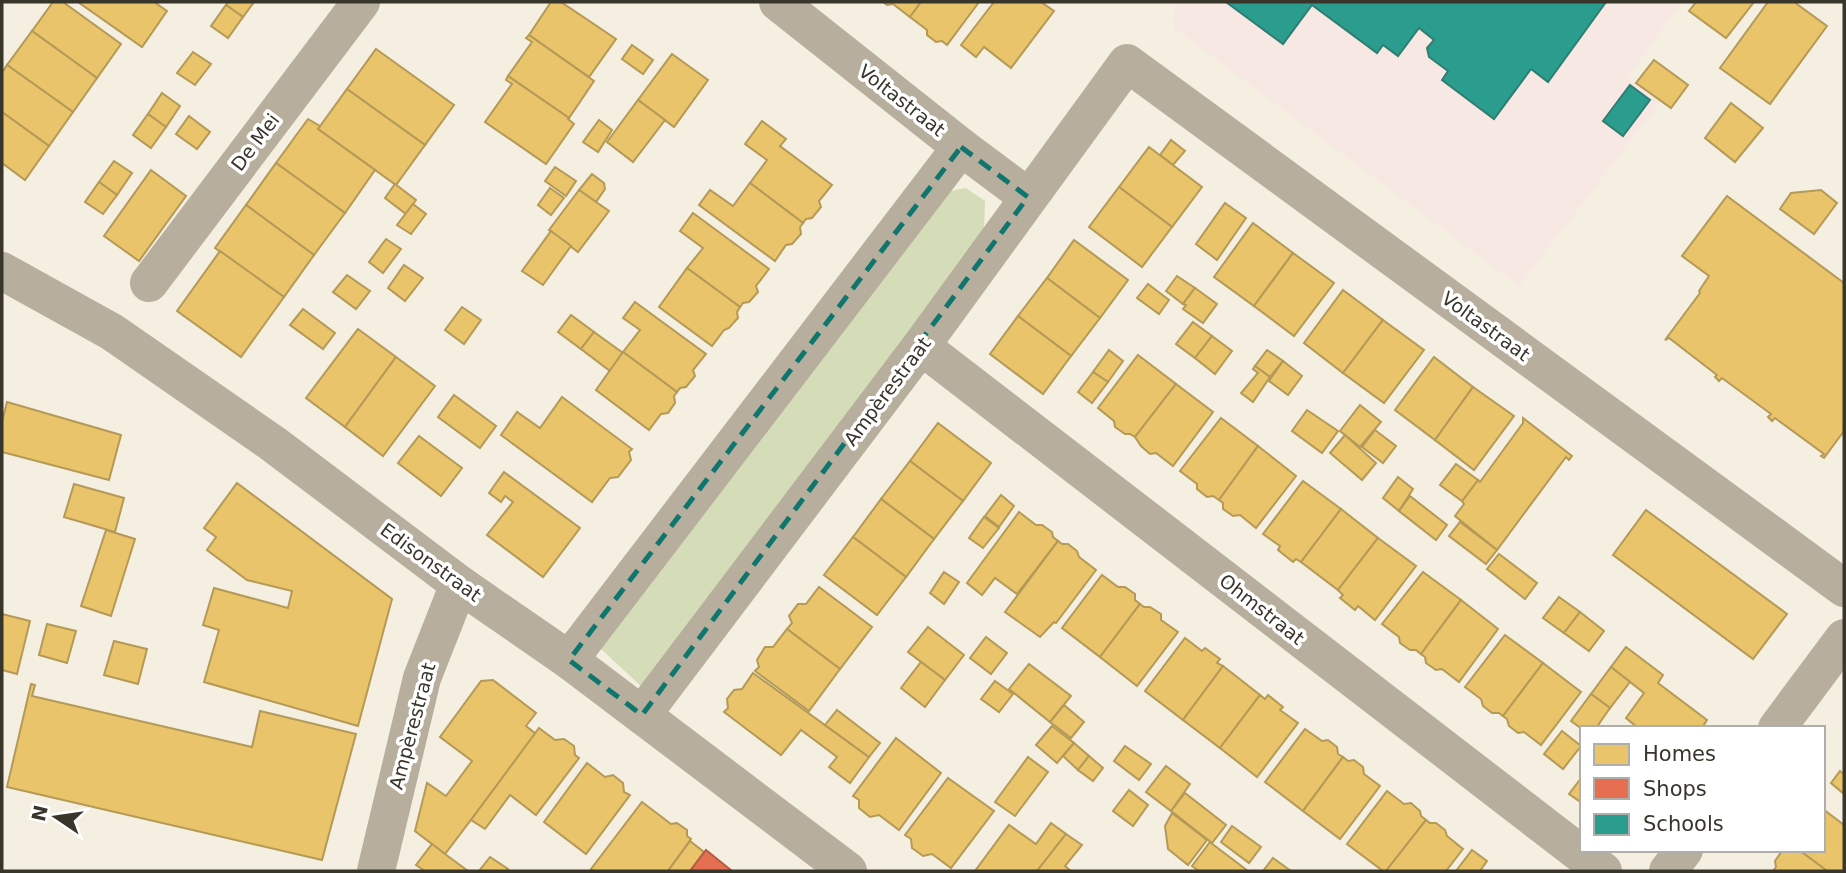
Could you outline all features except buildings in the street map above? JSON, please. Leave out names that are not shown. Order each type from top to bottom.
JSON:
[{"type":"street","name":"De Mei","points":[[149,283],[361,2]]},
{"type":"street","name":"Voltastraat","points":[[778,2],[1028,197]]},
{"type":"street","name":"Voltastraat","points":[[1127,63],[1844,588]]},
{"type":"street","name":"Ampèrestraat","points":[[642,715],[921,346],[1127,63]]},
{"type":"street","points":[[569,660],[961,147]]},
{"type":"street","name":"Edisonstraat","points":[[2,271],[112,332],[272,443],[459,584],[569,660],[848,871]]},
{"type":"street","name":"Ohmstraat","points":[[921,346],[1603,871]]},
{"type":"street","name":"Ampèrestraat","points":[[376,871],[422,678],[459,584]]},
{"type":"street","points":[[1778,726],[1844,638]]},
{"type":"street","points":[[1668,871],[1682,852]]},
{"type":"highlighted area","points":[[961,147],[1028,197],[642,715],[569,660]]},
{"type":"shaded area","points":[[1180,2],[1681,3],[1628,77],[1660,103],[1519,286],[1174,28],[1174,11]]},
{"type":"green space","points":[[966,188],[985,201],[984,230],[644,689],[599,647],[946,192]]}]
